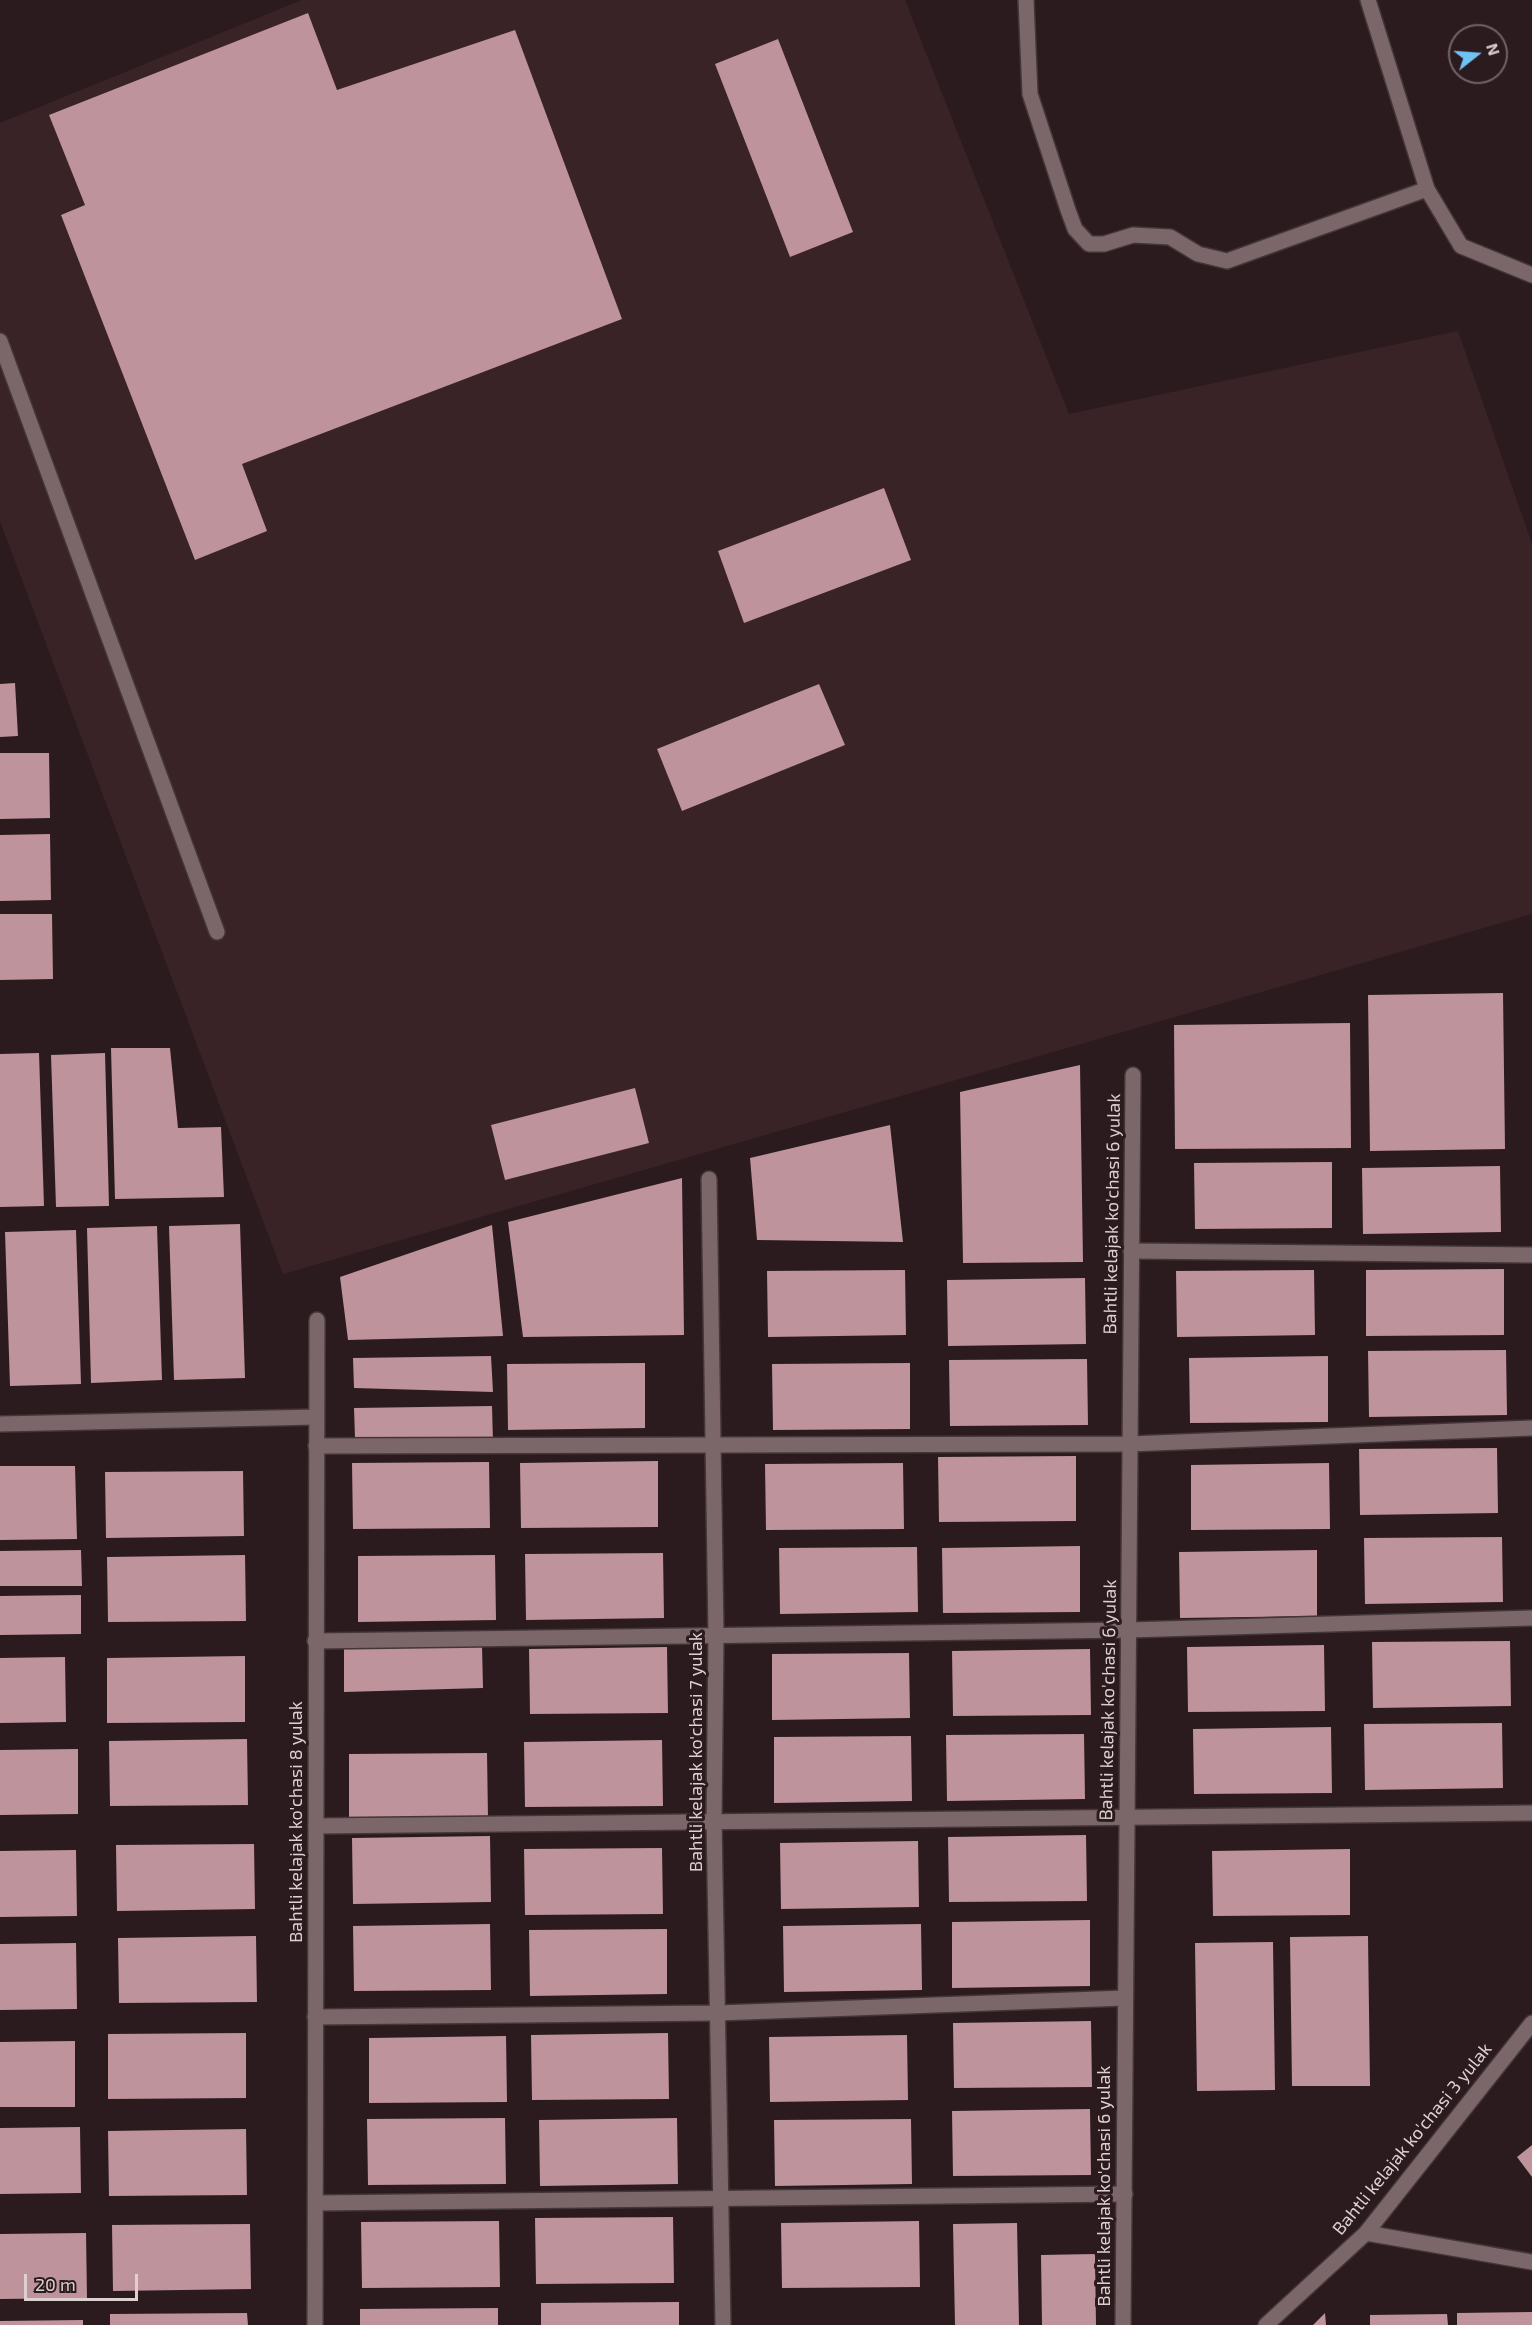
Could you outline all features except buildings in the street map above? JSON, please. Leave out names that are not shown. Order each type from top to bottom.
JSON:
[{"type":"street","points":[[1026,0],[1030,94],[1075,229],[1089,244],[1104,244],[1133,235],[1170,237],[1198,254],[1227,261],[1427,189]]},
{"type":"street","points":[[1368,0],[1427,189],[1461,246],[1532,275]]},
{"type":"street","points":[[0,341],[217,932]]},
{"type":"street","name":"Bahtli kelajak ko'chasi 6 yulak","points":[[1123,2325],[1133,1075]]},
{"type":"street","name":"Bahtli kelajak ko'chasi 7 yulak","points":[[709,1179],[716,1635],[714,1820],[723,2325]]},
{"type":"street","points":[[1131,1251],[1532,1256]]},
{"type":"street","name":"Bahtli kelajak ko'chasi 8 yulak","points":[[315,2325],[317,1320]]},
{"type":"street","points":[[0,1424],[317,1417]]},
{"type":"street","points":[[316,1446],[1130,1444],[1532,1428]]},
{"type":"street","points":[[315,1641],[1128,1630],[1532,1618]]},
{"type":"street","points":[[316,1826],[1532,1813]]},
{"type":"street","points":[[315,2017],[718,2013],[1125,1998]]},
{"type":"street","name":"Bahtli kelajak ko'chasi 3 yulak","points":[[1266,2325],[1366,2232],[1532,2023]]},
{"type":"street","points":[[316,2203],[1125,2194]]},
{"type":"street","points":[[1366,2232],[1532,2262]]},
{"type":"shaded area","points":[[302,0],[905,0],[1069,414],[1458,331],[1532,544],[1532,914],[283,1274],[0,521],[0,123]]}]
